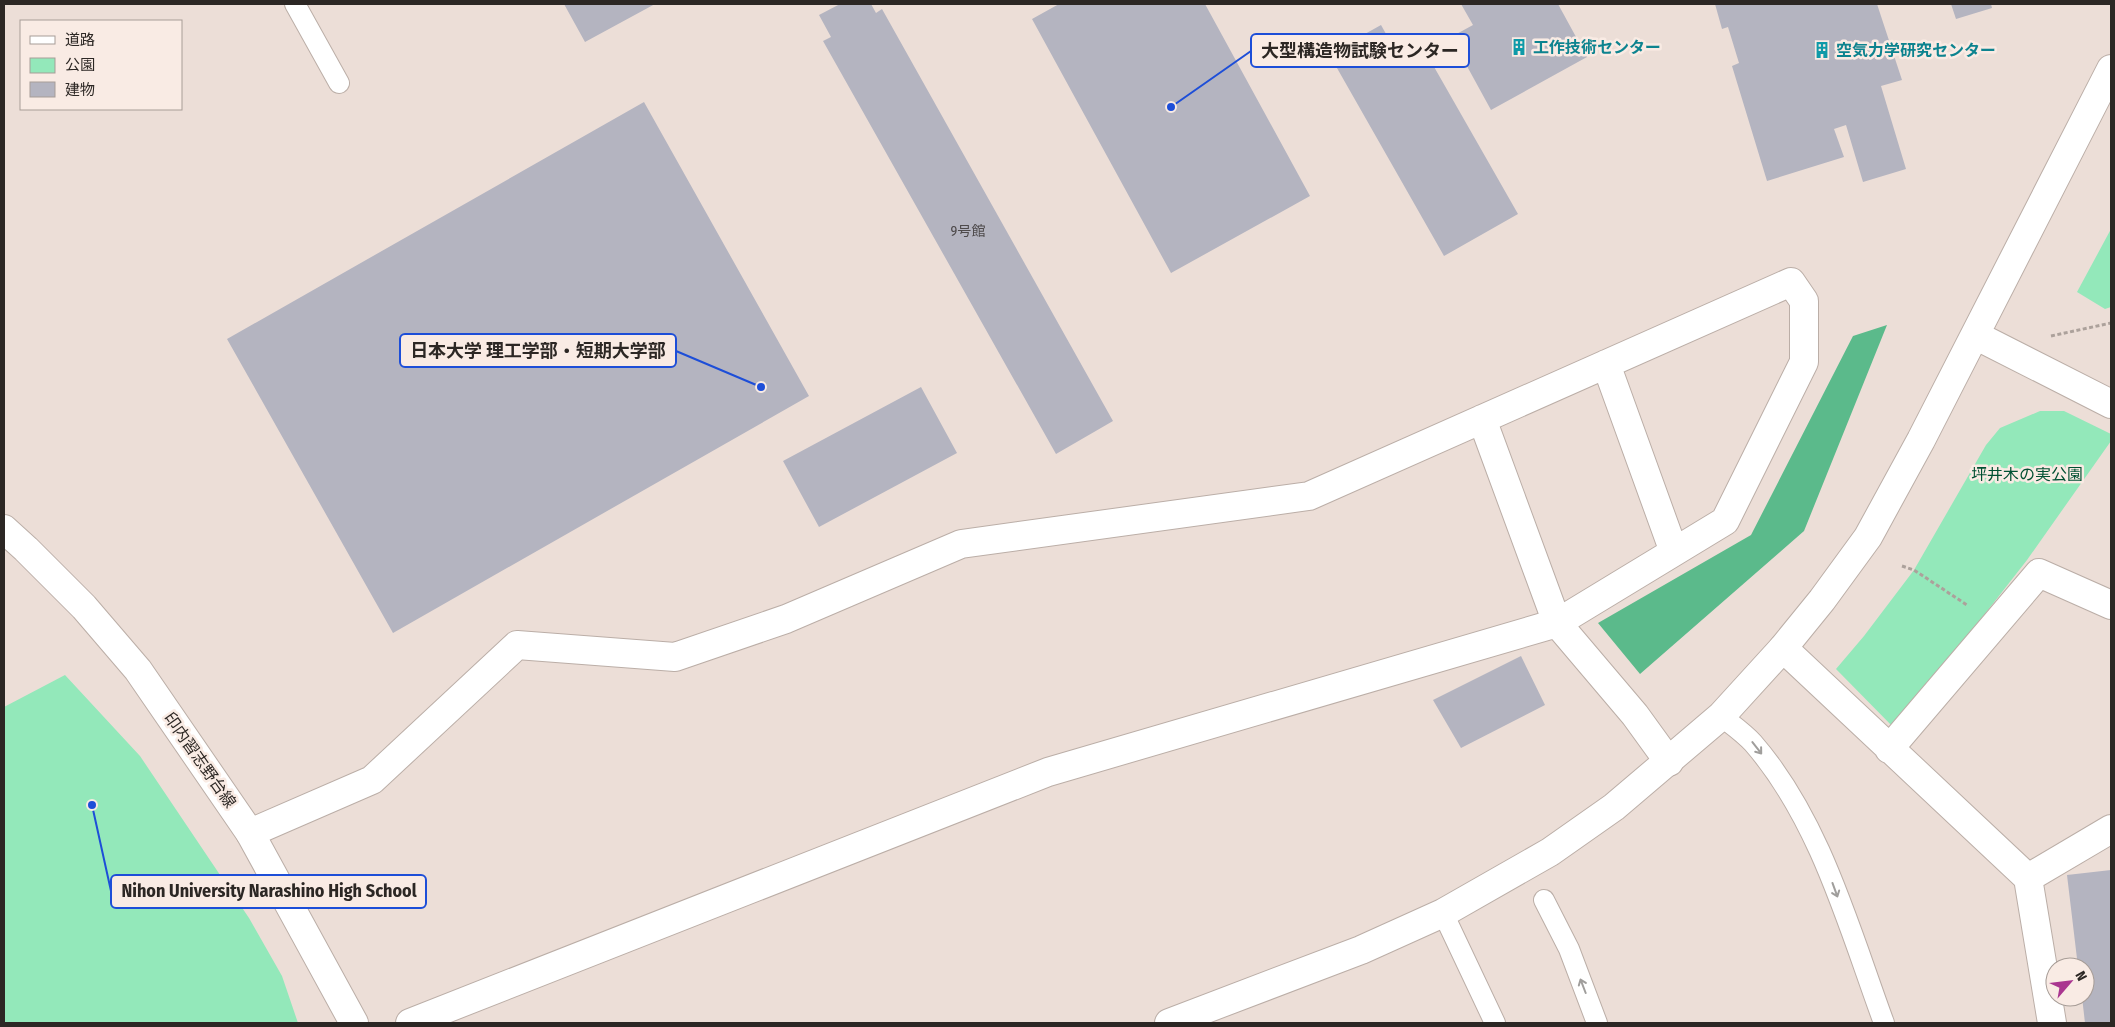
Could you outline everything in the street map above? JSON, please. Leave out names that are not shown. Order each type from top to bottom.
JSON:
[{"type":"street","points":[[1169,1023],[1361,950],[1443,913],[1550,852],[1614,808],[1721,716],[1822,600],[1868,537],[1921,440],[2111,69]]},
{"type":"street","points":[[250,833],[372,780],[517,645],[675,657],[786,619],[961,544],[1309,496],[1792,282],[1804,300],[1804,362],[1725,521],[1557,623],[1048,772],[410,1023]]},
{"type":"street","points":[[1975,335],[2111,404]]},
{"type":"street","points":[[1606,364],[1674,552]]},
{"type":"street","points":[[1482,419],[1557,623],[1636,715],[1669,762]]},
{"type":"street","name":"印内習志野台線","points":[[4,529],[84,608],[138,670],[250,833],[354,1023]]},
{"type":"street","points":[[1889,749],[2039,573],[2111,605]]},
{"type":"street","points":[[1782,648],[2028,878],[2052,1023]]},
{"type":"street","points":[[2028,878],[2111,829]]},
{"type":"lane","points":[[295,4],[339,83]]},
{"type":"lane","points":[[1721,716],[1752,742],[1789,790],[1825,863],[1884,1023]]},
{"type":"lane","points":[[1544,900],[1569,949],[1597,1023]]},
{"type":"lane","points":[[1443,913],[1495,1023]]},
{"type":"path","points":[[2050,336],[2111,323]]},
{"type":"path","points":[[1902,566],[1914,570],[1975,610]]},
{"type":"green space","points":[[2111,229],[2111,307],[2105,309],[2077,292]]},
{"type":"green space","points":[[1887,325],[1804,531],[1640,674],[1598,623],[1751,535],[1853,336]]},
{"type":"green space","name":"坪井木の実公園","points":[[2040,411],[2064,411],[2111,434],[2111,441],[2027,560],[1895,729],[1836,669],[1864,636],[1914,570],[1986,445],[2000,428]]},
{"type":"green space","points":[[65,675],[140,756],[249,918],[282,976],[298,1023],[4,1023],[4,707]]},
{"type":"building","points":[[564,4],[655,4],[585,42]]},
{"type":"building","points":[[840,4],[871,4],[876,13],[882,9],[1113,421],[1056,454],[823,41],[831,37],[819,15]]},
{"type":"building","points":[[1059,4],[1205,4],[1310,196],[1171,273],[1032,19]]},
{"type":"building","name":"工作技術センター","points":[[1461,4],[1558,4],[1587,57],[1491,110],[1451,37],[1473,25]]},
{"type":"building","points":[[1715,4],[1877,4],[1902,80],[1881,86],[1906,169],[1863,182],[1846,125],[1834,129],[1844,157],[1767,181],[1732,66],[1739,63],[1728,27],[1722,29]]},
{"type":"building","points":[[1951,4],[1991,4],[1992,8],[1956,19]]},
{"type":"building","points":[[1381,25],[1399,57],[1421,44],[1518,214],[1444,256],[1329,54]]},
{"type":"building","points":[[644,102],[809,396],[393,633],[227,339]]},
{"type":"building","points":[[921,387],[957,453],[819,527],[783,461]]},
{"type":"building","points":[[1521,656],[1545,705],[1461,748],[1433,700]]},
{"type":"building","points":[[2111,870],[2111,1023],[2085,1023],[2083,1007],[2095,1007],[2095,957],[2077,957],[2067,875]]},
{"type":"place","name":"工作技術センター","points":[[1519,47]]},
{"type":"place","name":"空気力学研究センター","points":[[1822,50]]},
{"type":"place","name":"大型構造物試験センター","points":[[1171,107]]},
{"type":"place","name":"日本大学 理工学部・短期大学部","points":[[761,387]]},
{"type":"place","name":"Nihon University Narashino High School","points":[[92,805]]}]
